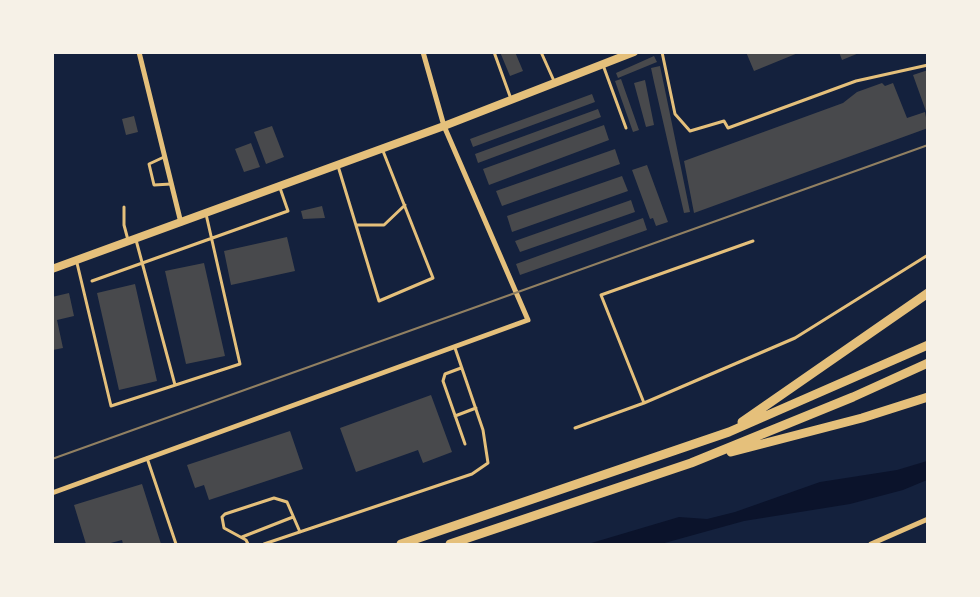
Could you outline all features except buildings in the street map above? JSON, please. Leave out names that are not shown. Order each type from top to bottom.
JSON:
[{"type":"highway","points":[[729,432],[927,294]]},
{"type":"highway","points":[[401,544],[729,432],[927,345]]},
{"type":"highway","points":[[450,544],[691,463],[776,429],[927,363]]},
{"type":"highway","points":[[691,463],[862,418],[927,398]]},
{"type":"main road","points":[[52,269],[383,149],[603,65],[614,57],[634,52]]},
{"type":"street","points":[[139,52],[181,223]]},
{"type":"street","points":[[52,493],[528,320],[444,126],[433,95],[423,52]]},
{"type":"street","points":[[871,544],[927,519]]},
{"type":"lane","points":[[494,52],[511,100]]},
{"type":"lane","points":[[541,52],[555,84]]},
{"type":"lane","points":[[662,52],[675,114],[690,131],[724,121],[728,128],[856,81],[927,65]]},
{"type":"lane","points":[[687,52],[694,52]]},
{"type":"lane","points":[[603,65],[626,128]]},
{"type":"lane","points":[[338,165],[379,301],[433,278],[383,149]]},
{"type":"lane","points":[[164,157],[149,164],[150,180],[154,185],[171,184]]},
{"type":"lane","points":[[92,281],[288,211],[280,187]]},
{"type":"lane","points":[[356,225],[384,225],[405,205]]},
{"type":"lane","points":[[124,207],[124,225],[142,262],[175,385]]},
{"type":"lane","points":[[76,261],[111,406],[240,364],[206,214]]},
{"type":"lane","points":[[644,403],[601,294],[753,241]]},
{"type":"lane","points":[[575,428],[644,403],[795,338],[927,255]]},
{"type":"lane","points":[[264,544],[481,470],[488,463],[483,430],[455,348]]},
{"type":"lane","points":[[461,368],[445,374],[443,381],[465,444]]},
{"type":"lane","points":[[455,416],[476,408]]},
{"type":"lane","points":[[147,458],[176,544]]},
{"type":"lane","points":[[248,544],[246,540],[224,528],[221,523],[225,514],[279,498],[286,502],[300,532]]},
{"type":"lane","points":[[240,537],[293,518]]},
{"type":"water","points":[[927,461],[927,480],[903,490],[850,504],[744,521],[661,544],[588,544],[679,517],[707,519],[735,512],[820,482],[897,470]]},
{"type":"railway","points":[[52,459],[928,145]]}]
